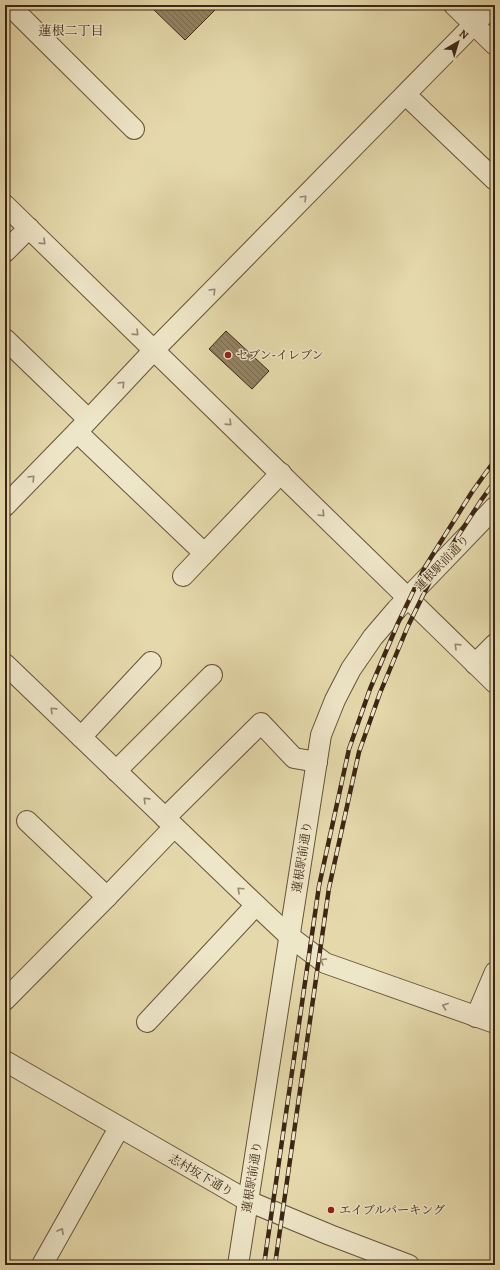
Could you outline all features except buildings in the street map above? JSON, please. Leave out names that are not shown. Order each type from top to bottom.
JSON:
[{"type":"street","points":[[5,7],[8,5],[134,129]]},
{"type":"street","points":[[454,5],[495,45]]},
{"type":"street","points":[[5,506],[154,350],[493,5]]},
{"type":"street","points":[[406,95],[495,180]]},
{"type":"street","points":[[5,205],[495,683]]},
{"type":"street","points":[[5,252],[29,228]]},
{"type":"street","points":[[5,339],[83,426],[204,553]]},
{"type":"street","points":[[183,576],[281,473]]},
{"type":"street","name":"蓮根駅前通り","points":[[238,1265],[321,735],[335,700],[351,669],[373,638],[407,598],[495,507]]},
{"type":"street","points":[[475,664],[495,644]]},
{"type":"street","points":[[81,737],[151,662]]},
{"type":"street","points":[[5,664],[169,823],[289,936],[325,962],[495,1023]]},
{"type":"street","points":[[116,771],[212,675]]},
{"type":"street","points":[[9,989],[107,898],[169,823],[261,723],[294,758],[317,762]]},
{"type":"street","points":[[27,821],[107,898]]},
{"type":"street","points":[[147,1022],[256,905]]},
{"type":"street","points":[[476,1017],[495,972]]},
{"type":"street","name":"志村坂下通り","points":[[5,1061],[248,1201],[330,1235],[409,1265]]},
{"type":"street","points":[[42,1265],[119,1128]]},
{"type":"railway","points":[[264,1265],[319,886],[349,749],[370,689],[398,623],[425,567],[472,492],[495,460]]},
{"type":"railway","points":[[275,1265],[329,888],[359,752],[380,693],[408,626],[434,573],[495,481]]},
{"type":"place","name":"セブン-イレブン","points":[[228,355]]},
{"type":"place","name":"エイブルパーキング","points":[[331,1210]]},
{"type":"district","name":"蓮根二丁目","points":[[71,30]]}]
